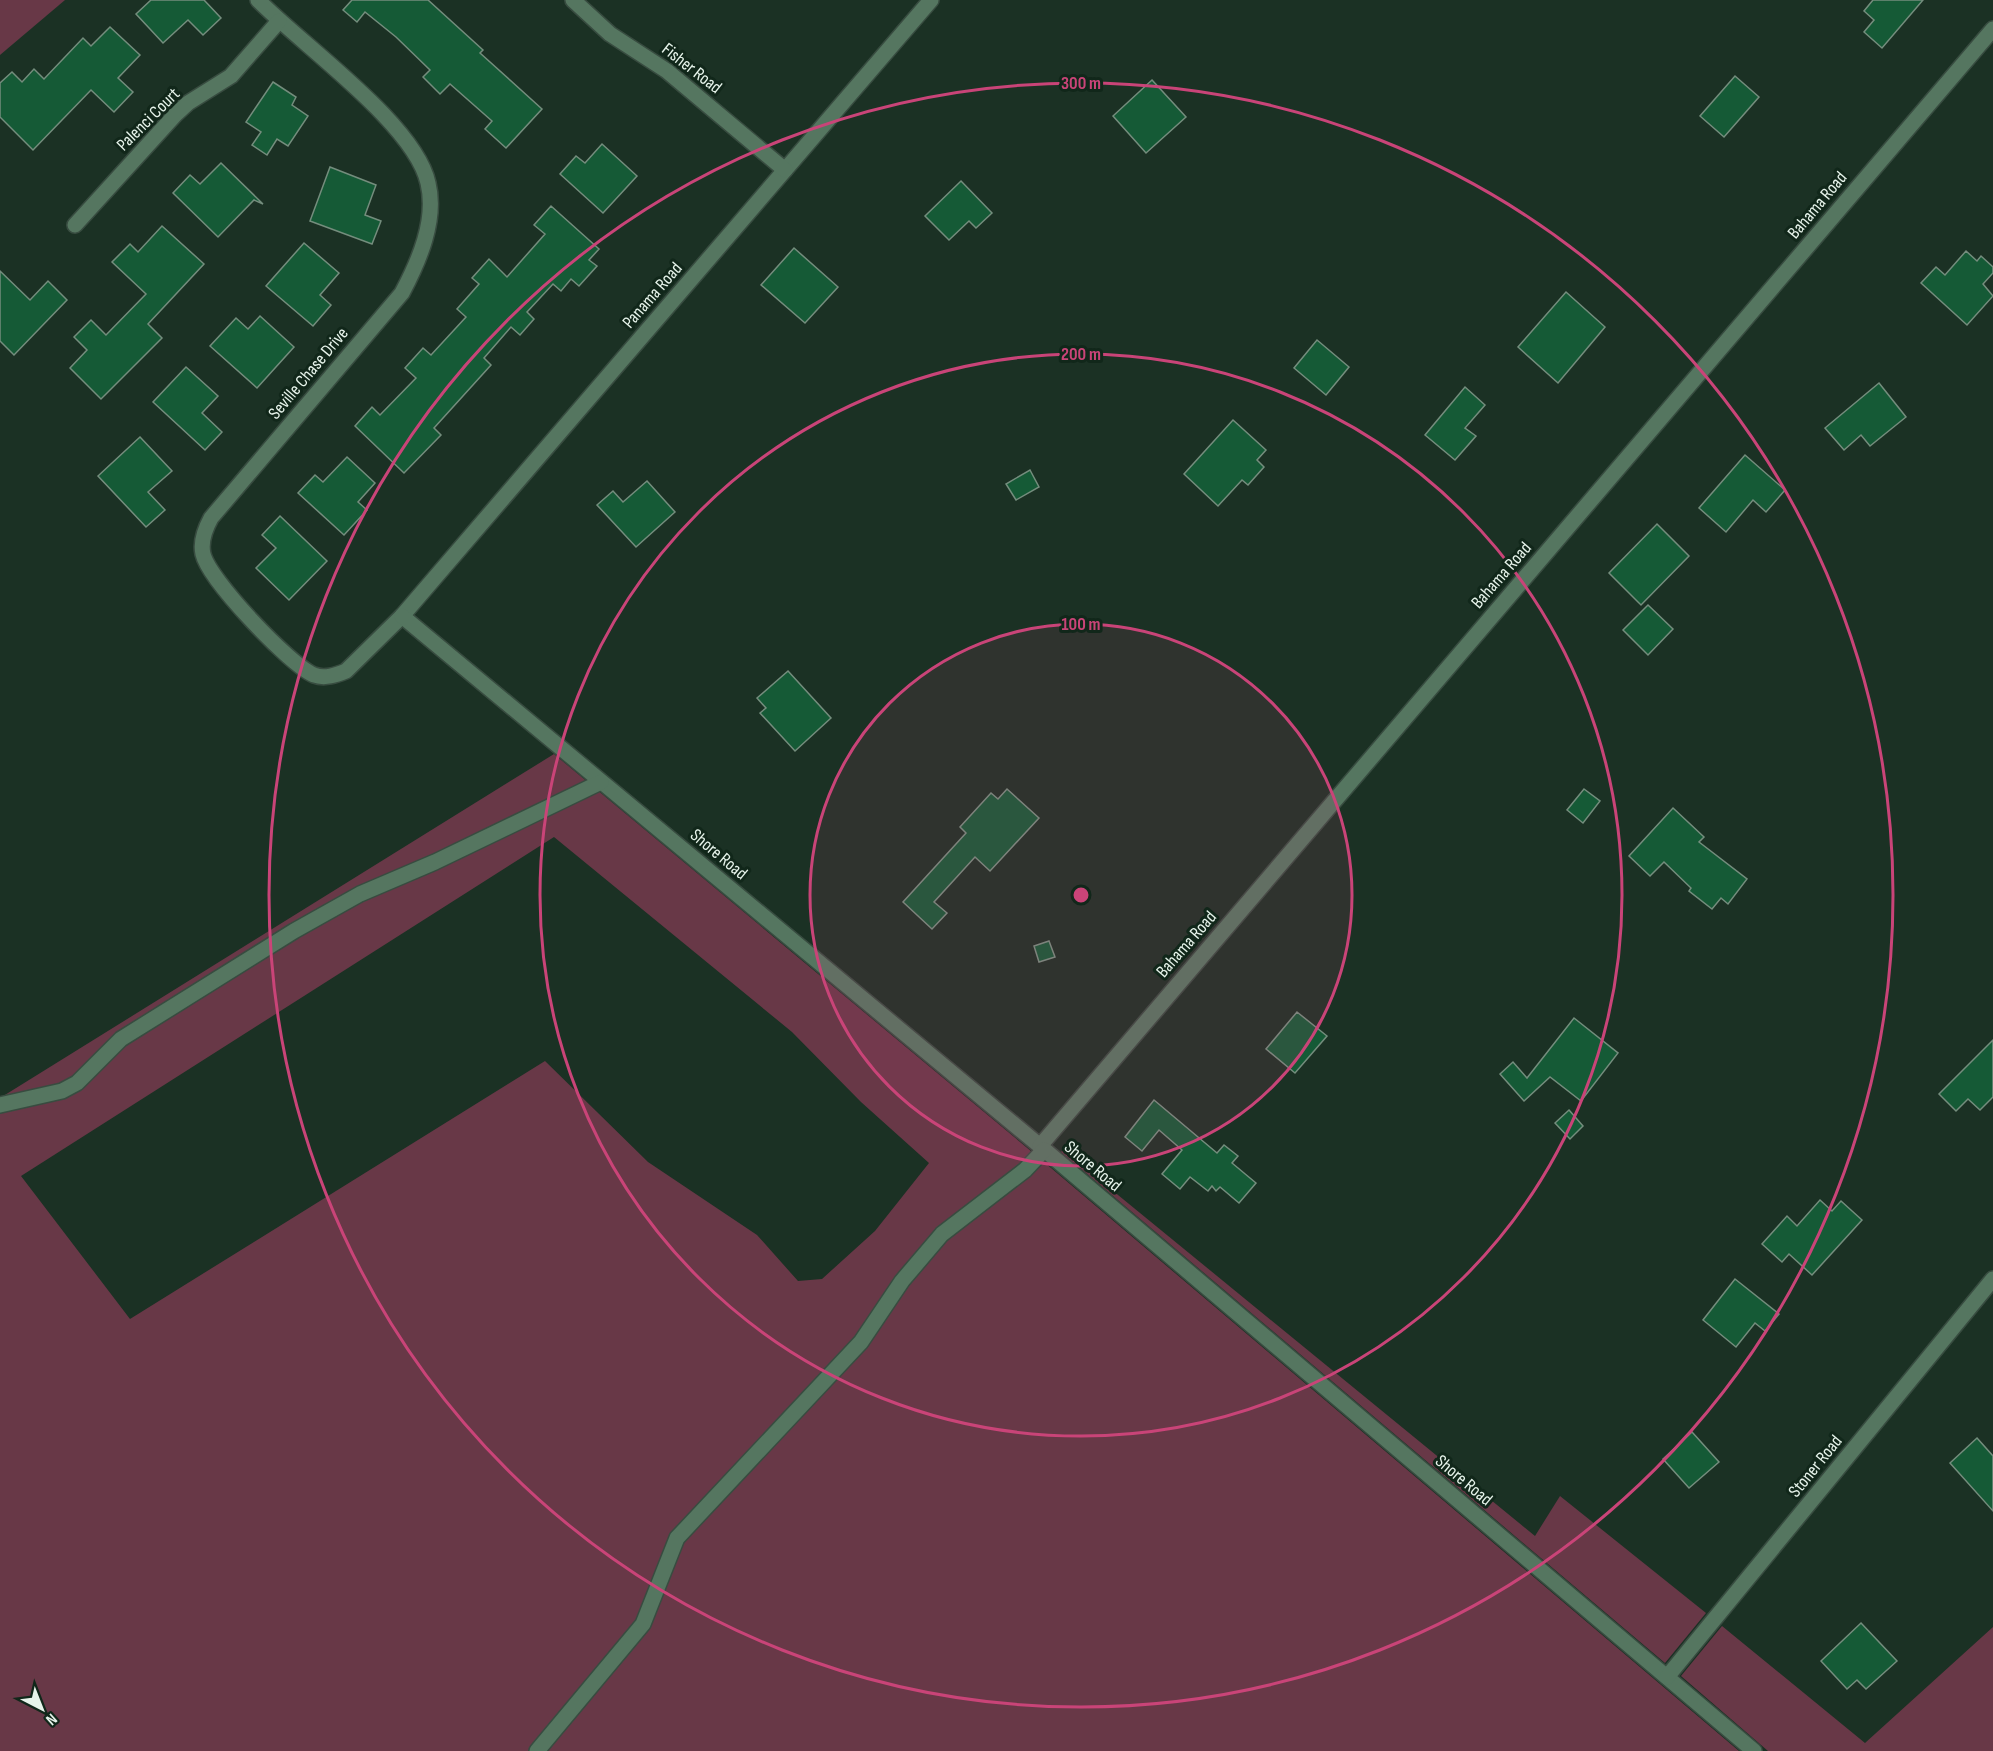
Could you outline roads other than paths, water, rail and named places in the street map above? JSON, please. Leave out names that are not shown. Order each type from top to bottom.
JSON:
[{"type":"street","name":"Seville Chase Drive","points":[[258,0],[395,125],[416,154],[428,184],[428,221],[419,259],[402,292],[211,518],[203,534],[202,552],[216,580],[299,667],[317,676],[334,676],[346,670],[402,616]]},
{"type":"street","name":"Fisher Road","points":[[573,0],[610,34],[667,71],[785,170]]},
{"type":"street","name":"Panama Road","points":[[402,616],[931,0]]},
{"type":"street","name":"Palenci Court","points":[[75,225],[175,115],[189,103],[231,76],[279,21]]},
{"type":"street","name":"Bahama Road","points":[[537,1751],[643,1624],[677,1538],[861,1342],[902,1281],[942,1234],[1025,1170],[1993,29]]},
{"type":"street","name":"Shore Road","points":[[402,616],[1042,1148],[1754,1751]]},
{"type":"street","points":[[0,1105],[62,1091],[77,1083],[121,1039],[294,931],[360,894],[435,862],[601,782]]},
{"type":"street","name":"Stoner Road","points":[[1667,1677],[1993,1279]]}]
